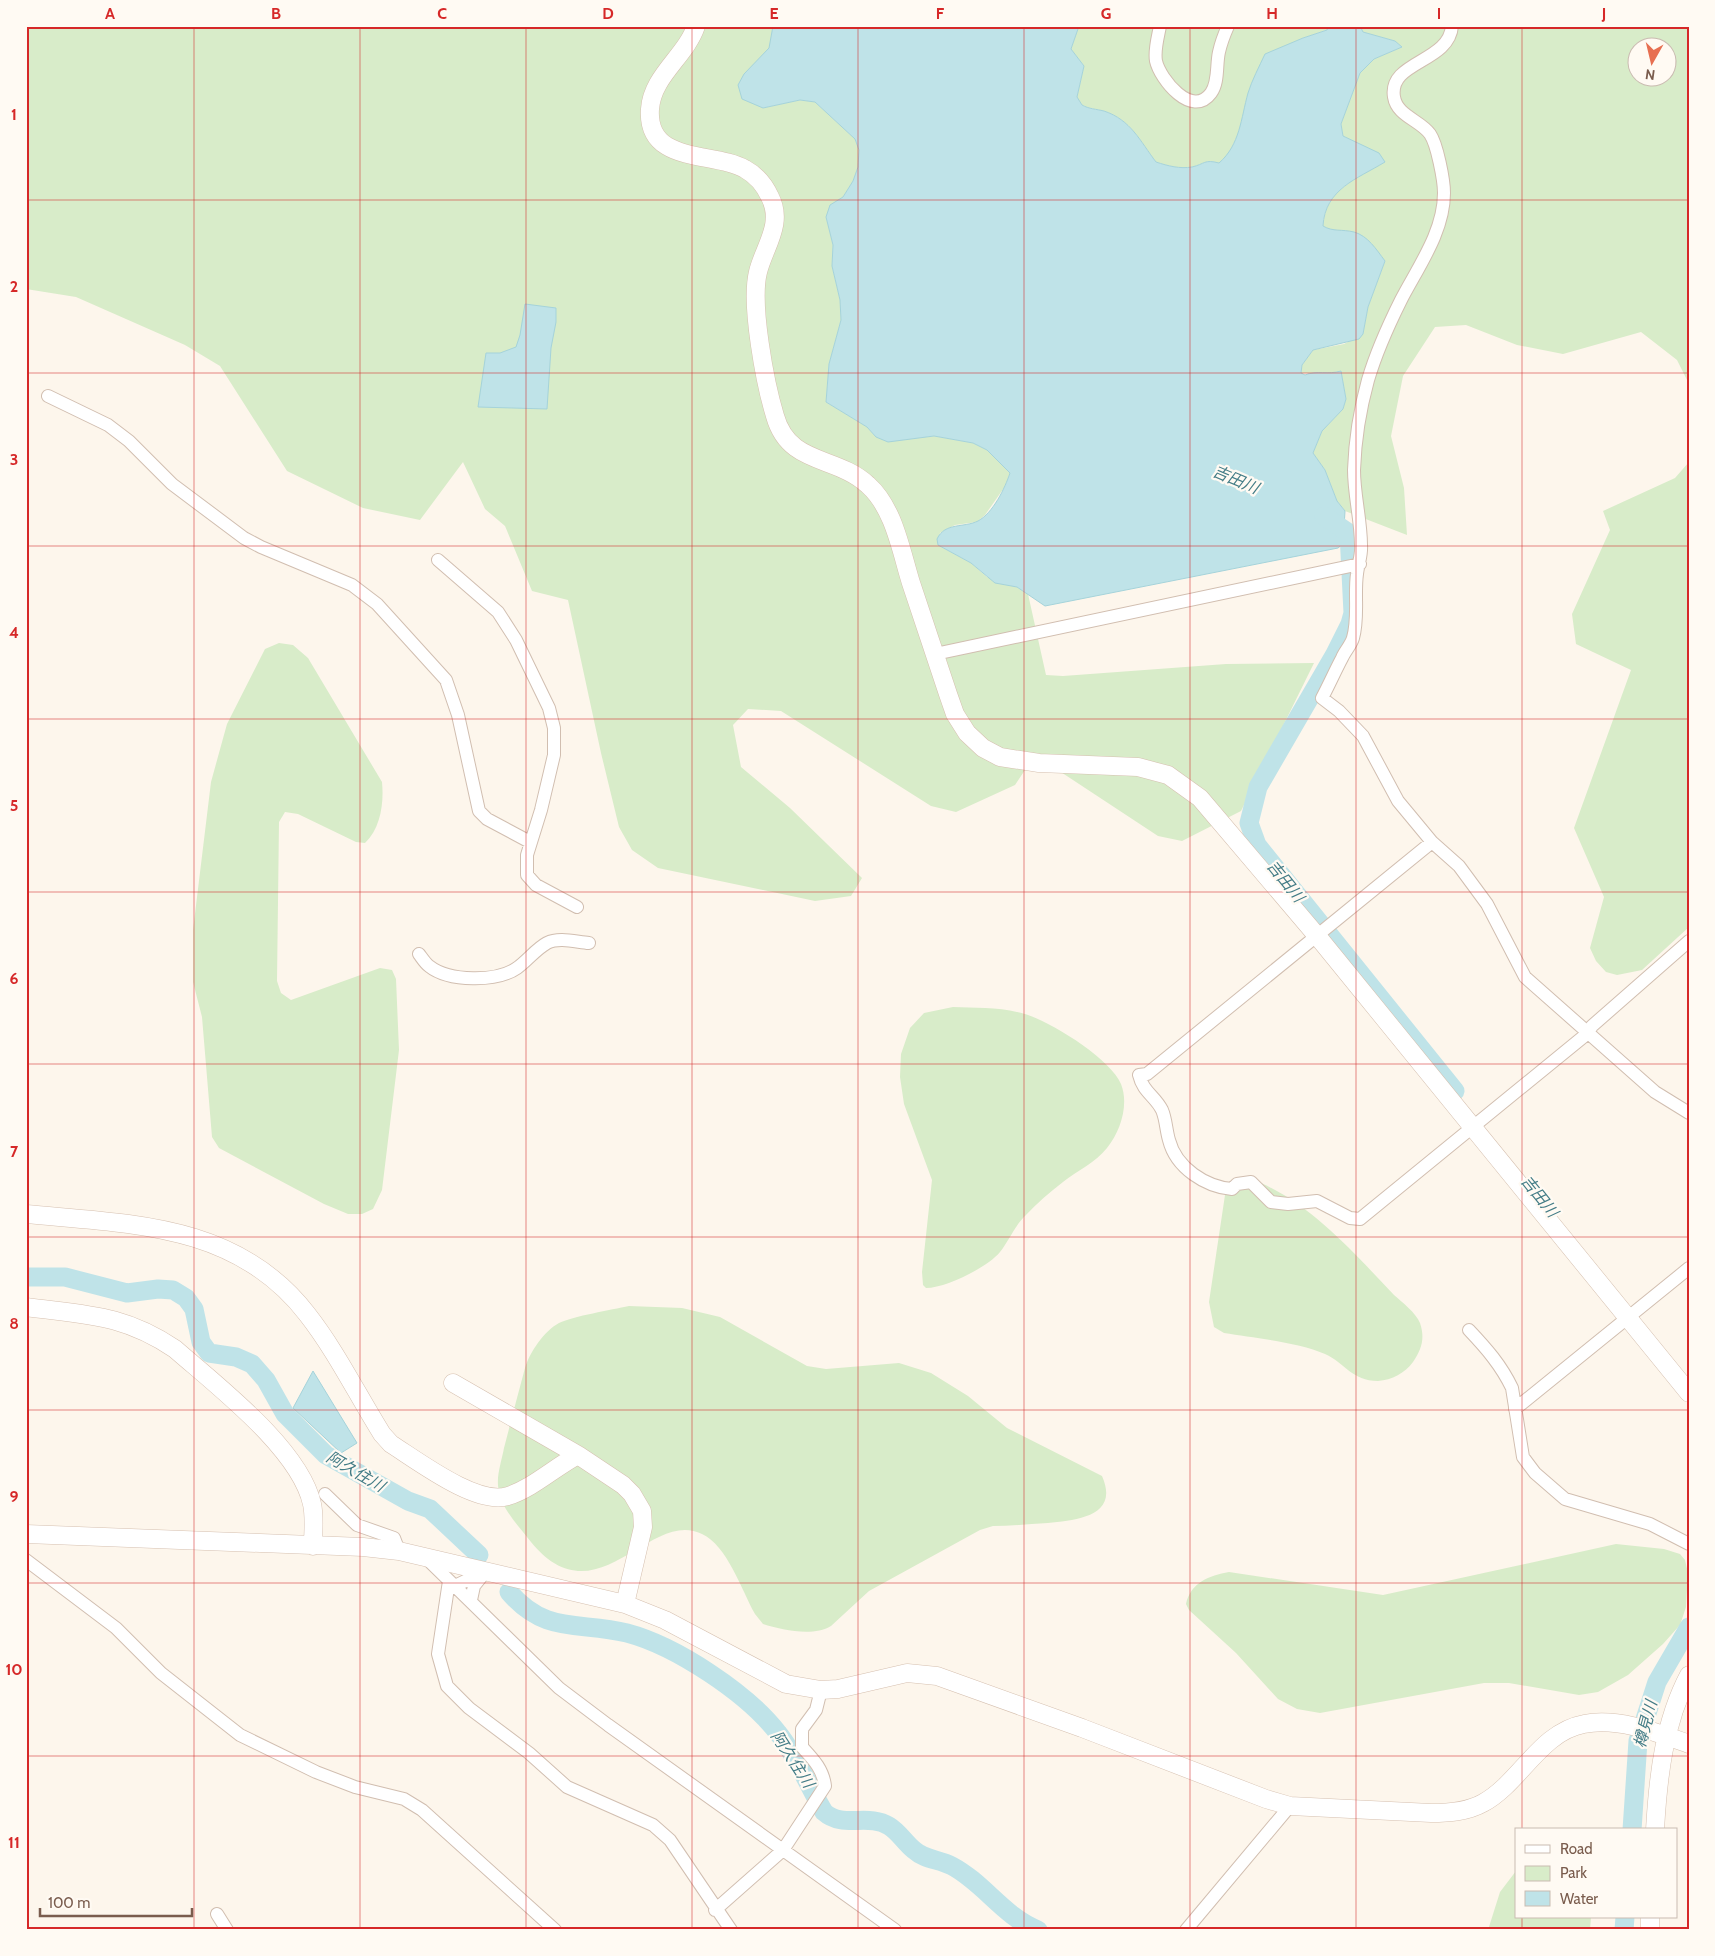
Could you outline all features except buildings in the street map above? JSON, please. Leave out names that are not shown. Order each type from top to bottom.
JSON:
[{"type":"street","points":[[696,26],[686,47],[652,94],[650,112],[652,126],[660,139],[673,149],[744,168],[760,182],[771,198],[774,222],[772,239],[759,269],[755,302],[775,417],[786,438],[794,448],[859,477],[869,485],[880,499],[889,516],[956,714],[967,733],[983,748],[1000,757],[1013,760],[1138,768],[1168,776],[1200,798],[1318,937],[1471,1128],[1689,1393]]},
{"type":"street","points":[[1160,26],[1156,58],[1158,67],[1180,96],[1194,101],[1207,96],[1214,87],[1219,51],[1228,26]]},
{"type":"street","points":[[1452,26],[1451,34],[1442,48],[1401,75],[1394,88],[1395,100],[1401,111],[1420,124],[1432,136],[1444,192],[1437,231],[1400,302],[1368,380],[1357,430],[1354,471],[1362,545],[1357,573],[1356,615],[1352,639],[1322,698],[1339,711],[1364,736],[1398,801],[1432,842],[1459,866],[1487,904],[1525,977],[1655,1092],[1689,1113]]},
{"type":"street","points":[[48,396],[108,425],[172,484],[244,538],[260,547],[352,585],[377,604],[446,680],[458,715],[479,812],[487,819],[530,842]]},
{"type":"street","points":[[438,560],[498,612],[516,640],[549,708],[556,738],[554,755],[541,810],[527,855],[527,875],[536,885],[577,907]]},
{"type":"street","points":[[935,654],[1360,564]]},
{"type":"street","points":[[1432,842],[1318,937],[1147,1074],[1139,1075],[1141,1086],[1155,1100],[1163,1112],[1169,1141],[1177,1155],[1196,1176],[1219,1188],[1232,1189],[1236,1184],[1250,1182],[1271,1202],[1288,1204],[1317,1202],[1356,1220],[1364,1216],[1588,1032],[1592,1026],[1635,991],[1689,941]]},
{"type":"street","points":[[419,954],[429,966],[447,975],[481,979],[499,976],[516,968],[548,942],[560,940],[589,943]]},
{"type":"street","points":[[26,1214],[170,1230],[210,1243],[253,1266],[271,1278],[306,1313],[382,1434],[391,1444],[469,1491],[494,1498],[508,1496],[578,1455]]},
{"type":"street","points":[[1515,1409],[1689,1268]]},
{"type":"street","points":[[26,1307],[86,1314],[122,1321],[160,1339],[175,1349],[241,1408],[285,1451],[305,1484],[313,1505],[313,1546]]},
{"type":"street","points":[[1468,1330],[1501,1367],[1512,1388],[1524,1457],[1535,1473],[1565,1499],[1650,1524],[1689,1544]]},
{"type":"street","points":[[453,1383],[578,1455],[623,1485],[632,1494],[642,1511],[643,1527],[625,1604]]},
{"type":"street","points":[[325,1494],[357,1525],[394,1538],[399,1551]]},
{"type":"street","points":[[26,1534],[399,1551],[625,1604],[665,1620],[786,1684],[820,1690],[838,1689],[906,1673],[936,1676],[1082,1728],[1266,1799],[1290,1806],[1431,1812],[1462,1811],[1482,1804],[1492,1797],[1552,1739],[1570,1728],[1598,1722],[1665,1735],[1689,1744]]},
{"type":"street","points":[[425,1557],[559,1688],[895,1930]]},
{"type":"street","points":[[26,1560],[116,1628],[161,1673],[240,1735],[316,1772],[355,1787],[404,1799],[422,1810],[555,1930]]},
{"type":"street","points":[[452,1584],[486,1571]]},
{"type":"street","points":[[471,1600],[474,1586],[486,1571]]},
{"type":"street","points":[[452,1584],[438,1654],[447,1686],[469,1708],[529,1753],[567,1787],[653,1825],[670,1840],[715,1910],[731,1930]]},
{"type":"street","points":[[1655,1828],[1660,1768],[1665,1735],[1689,1675]]},
{"type":"street","points":[[715,1910],[783,1850],[825,1786],[824,1776],[817,1764],[802,1747],[802,1729],[816,1710],[820,1690]]},
{"type":"street","points":[[1186,1930],[1290,1806]]},
{"type":"street","points":[[217,1914],[227,1930]]},
{"type":"green space","points":[[26,26],[773,26],[763,108],[800,100],[815,102],[855,139],[859,150],[858,167],[853,181],[843,197],[826,217],[833,245],[832,266],[840,300],[841,320],[829,364],[826,402],[867,427],[876,437],[895,440],[934,436],[973,443],[987,450],[1010,473],[1006,485],[985,515],[977,522],[955,525],[940,533],[938,545],[971,563],[987,577],[1017,587],[1028,594],[1046,675],[1063,676],[1226,664],[1314,663],[1241,811],[1182,841],[1158,836],[1035,755],[1015,785],[956,812],[931,806],[781,711],[748,709],[733,725],[741,767],[790,808],[862,878],[851,896],[815,901],[658,868],[632,850],[619,827],[568,600],[532,591],[505,526],[485,509],[463,462],[420,520],[363,508],[287,471],[220,366],[185,345],[76,297],[26,289]]},
{"type":"green space","points":[[1079,26],[1329,26],[1327,30],[1303,38],[1249,92],[1239,134],[1227,156],[1219,163],[1207,162],[1183,168],[1156,162],[1134,132],[1121,120],[1104,111],[1082,105],[1077,97],[1084,66],[1071,49]]},
{"type":"green space","points":[[1360,26],[1689,26],[1689,384],[1677,360],[1641,332],[1563,354],[1517,345],[1466,325],[1435,327],[1403,376],[1391,436],[1404,488],[1407,535],[1345,511],[1337,501],[1325,470],[1313,453],[1322,431],[1343,409],[1346,399],[1341,371],[1333,374],[1301,373],[1302,365],[1313,350],[1344,344],[1363,334],[1368,307],[1385,261],[1354,232],[1331,231],[1323,226],[1325,213],[1330,202],[1348,184],[1356,143],[1343,136],[1341,124],[1360,73],[1374,59],[1402,47],[1395,41],[1362,32]]},
{"type":"green space","points":[[1689,462],[1689,927],[1642,970],[1617,975],[1606,972],[1596,961],[1590,948],[1604,897],[1574,828],[1631,670],[1576,644],[1572,614],[1610,530],[1603,511],[1675,478]]},
{"type":"green space","points":[[279,643],[293,645],[308,658],[382,782],[382,798],[378,822],[375,830],[365,843],[356,842],[298,814],[285,812],[279,822],[277,981],[281,993],[291,1000],[380,968],[392,970],[396,979],[399,1050],[382,1190],[373,1209],[362,1214],[348,1214],[324,1204],[219,1148],[212,1137],[202,1017],[193,982],[193,930],[211,782],[227,724],[265,649]]},
{"type":"green space","points":[[953,1007],[989,1008],[1025,1014],[1064,1033],[1093,1053],[1115,1074],[1121,1084],[1124,1109],[1120,1126],[1107,1148],[1097,1158],[1063,1182],[1035,1206],[1022,1219],[994,1258],[977,1270],[955,1281],[926,1288],[923,1285],[922,1272],[932,1180],[904,1104],[900,1077],[901,1054],[910,1028],[924,1013]]},
{"type":"green space","points":[[1261,1183],[1299,1205],[1316,1218],[1348,1247],[1415,1315],[1422,1328],[1422,1343],[1419,1353],[1413,1362],[1402,1373],[1383,1380],[1369,1380],[1355,1375],[1332,1358],[1314,1350],[1276,1341],[1224,1333],[1214,1327],[1209,1302],[1225,1195],[1228,1186]]},
{"type":"green space","points":[[629,1306],[682,1308],[720,1317],[807,1366],[826,1369],[899,1363],[931,1373],[968,1396],[1007,1428],[1102,1476],[1106,1490],[1105,1500],[1100,1508],[1082,1518],[1048,1523],[993,1526],[980,1530],[869,1591],[831,1626],[807,1632],[763,1624],[755,1614],[726,1558],[711,1540],[702,1534],[682,1530],[661,1536],[620,1559],[598,1568],[575,1571],[552,1562],[527,1537],[513,1519],[504,1506],[498,1485],[504,1448],[525,1368],[538,1342],[559,1323]]},
{"type":"green space","points":[[1616,1544],[1664,1549],[1680,1554],[1685,1560],[1688,1573],[1686,1607],[1680,1625],[1663,1644],[1628,1675],[1598,1692],[1579,1695],[1509,1683],[1484,1683],[1320,1713],[1297,1709],[1278,1699],[1236,1653],[1189,1610],[1186,1604],[1192,1590],[1202,1581],[1229,1572],[1383,1595]]},
{"type":"green space","points":[[1515,1872],[1515,1918],[1591,1918],[1590,1930],[1488,1930],[1500,1892]]},
{"type":"water","points":[[773,26],[1079,26],[1071,49],[1084,66],[1077,97],[1082,105],[1104,111],[1121,120],[1134,132],[1156,162],[1183,168],[1207,162],[1219,163],[1226,156],[1236,140],[1250,88],[1265,54],[1327,30],[1329,26],[1360,26],[1363,32],[1395,41],[1402,47],[1374,59],[1360,73],[1341,124],[1343,136],[1379,153],[1385,162],[1344,186],[1336,194],[1325,213],[1323,226],[1359,234],[1371,243],[1385,261],[1368,307],[1363,334],[1359,339],[1313,350],[1302,365],[1301,373],[1305,375],[1341,371],[1346,399],[1343,409],[1322,431],[1313,453],[1325,470],[1337,501],[1345,511],[1343,544],[1338,548],[1045,606],[1017,587],[995,583],[971,563],[938,545],[937,539],[945,530],[978,521],[989,512],[1002,493],[1010,473],[987,450],[973,443],[934,436],[888,442],[876,437],[867,427],[826,402],[829,364],[841,320],[840,300],[832,266],[833,245],[826,217],[830,205],[843,197],[853,181],[858,167],[859,150],[855,139],[815,102],[800,100],[763,108],[742,99],[738,85],[744,74],[769,48]]},
{"type":"water","points":[[525,304],[556,308],[547,409],[478,407],[486,353],[500,353],[516,347]]},
{"type":"water","points":[[313,1371],[357,1443],[341,1453],[293,1408]]},
{"type":"waterway","name":"吉田川","points":[[1324,516],[1349,533],[1353,613],[1350,624],[1335,654],[1258,787],[1249,823],[1257,845],[1455,1091]]},
{"type":"waterway","name":"阿久住川","points":[[26,1277],[65,1277],[127,1293],[158,1289],[173,1290],[186,1298],[194,1309],[201,1342],[209,1353],[236,1357],[252,1364],[266,1380],[285,1414],[326,1455],[408,1501],[430,1509],[479,1555]]},
{"type":"waterway","name":"阿久住川","points":[[509,1592],[523,1606],[536,1615],[550,1621],[627,1633],[646,1639],[667,1648],[709,1673],[748,1702],[778,1733],[797,1761],[824,1812],[839,1820],[873,1821],[889,1826],[918,1853],[952,1866],[963,1873],[1004,1909],[1038,1930]]},
{"type":"waterway","name":"樽見川","points":[[1632,1828],[1638,1741],[1657,1682],[1689,1627]]},
{"type":"waterway","name":"樽見川","points":[[1624,1930],[1625,1918]]}]
